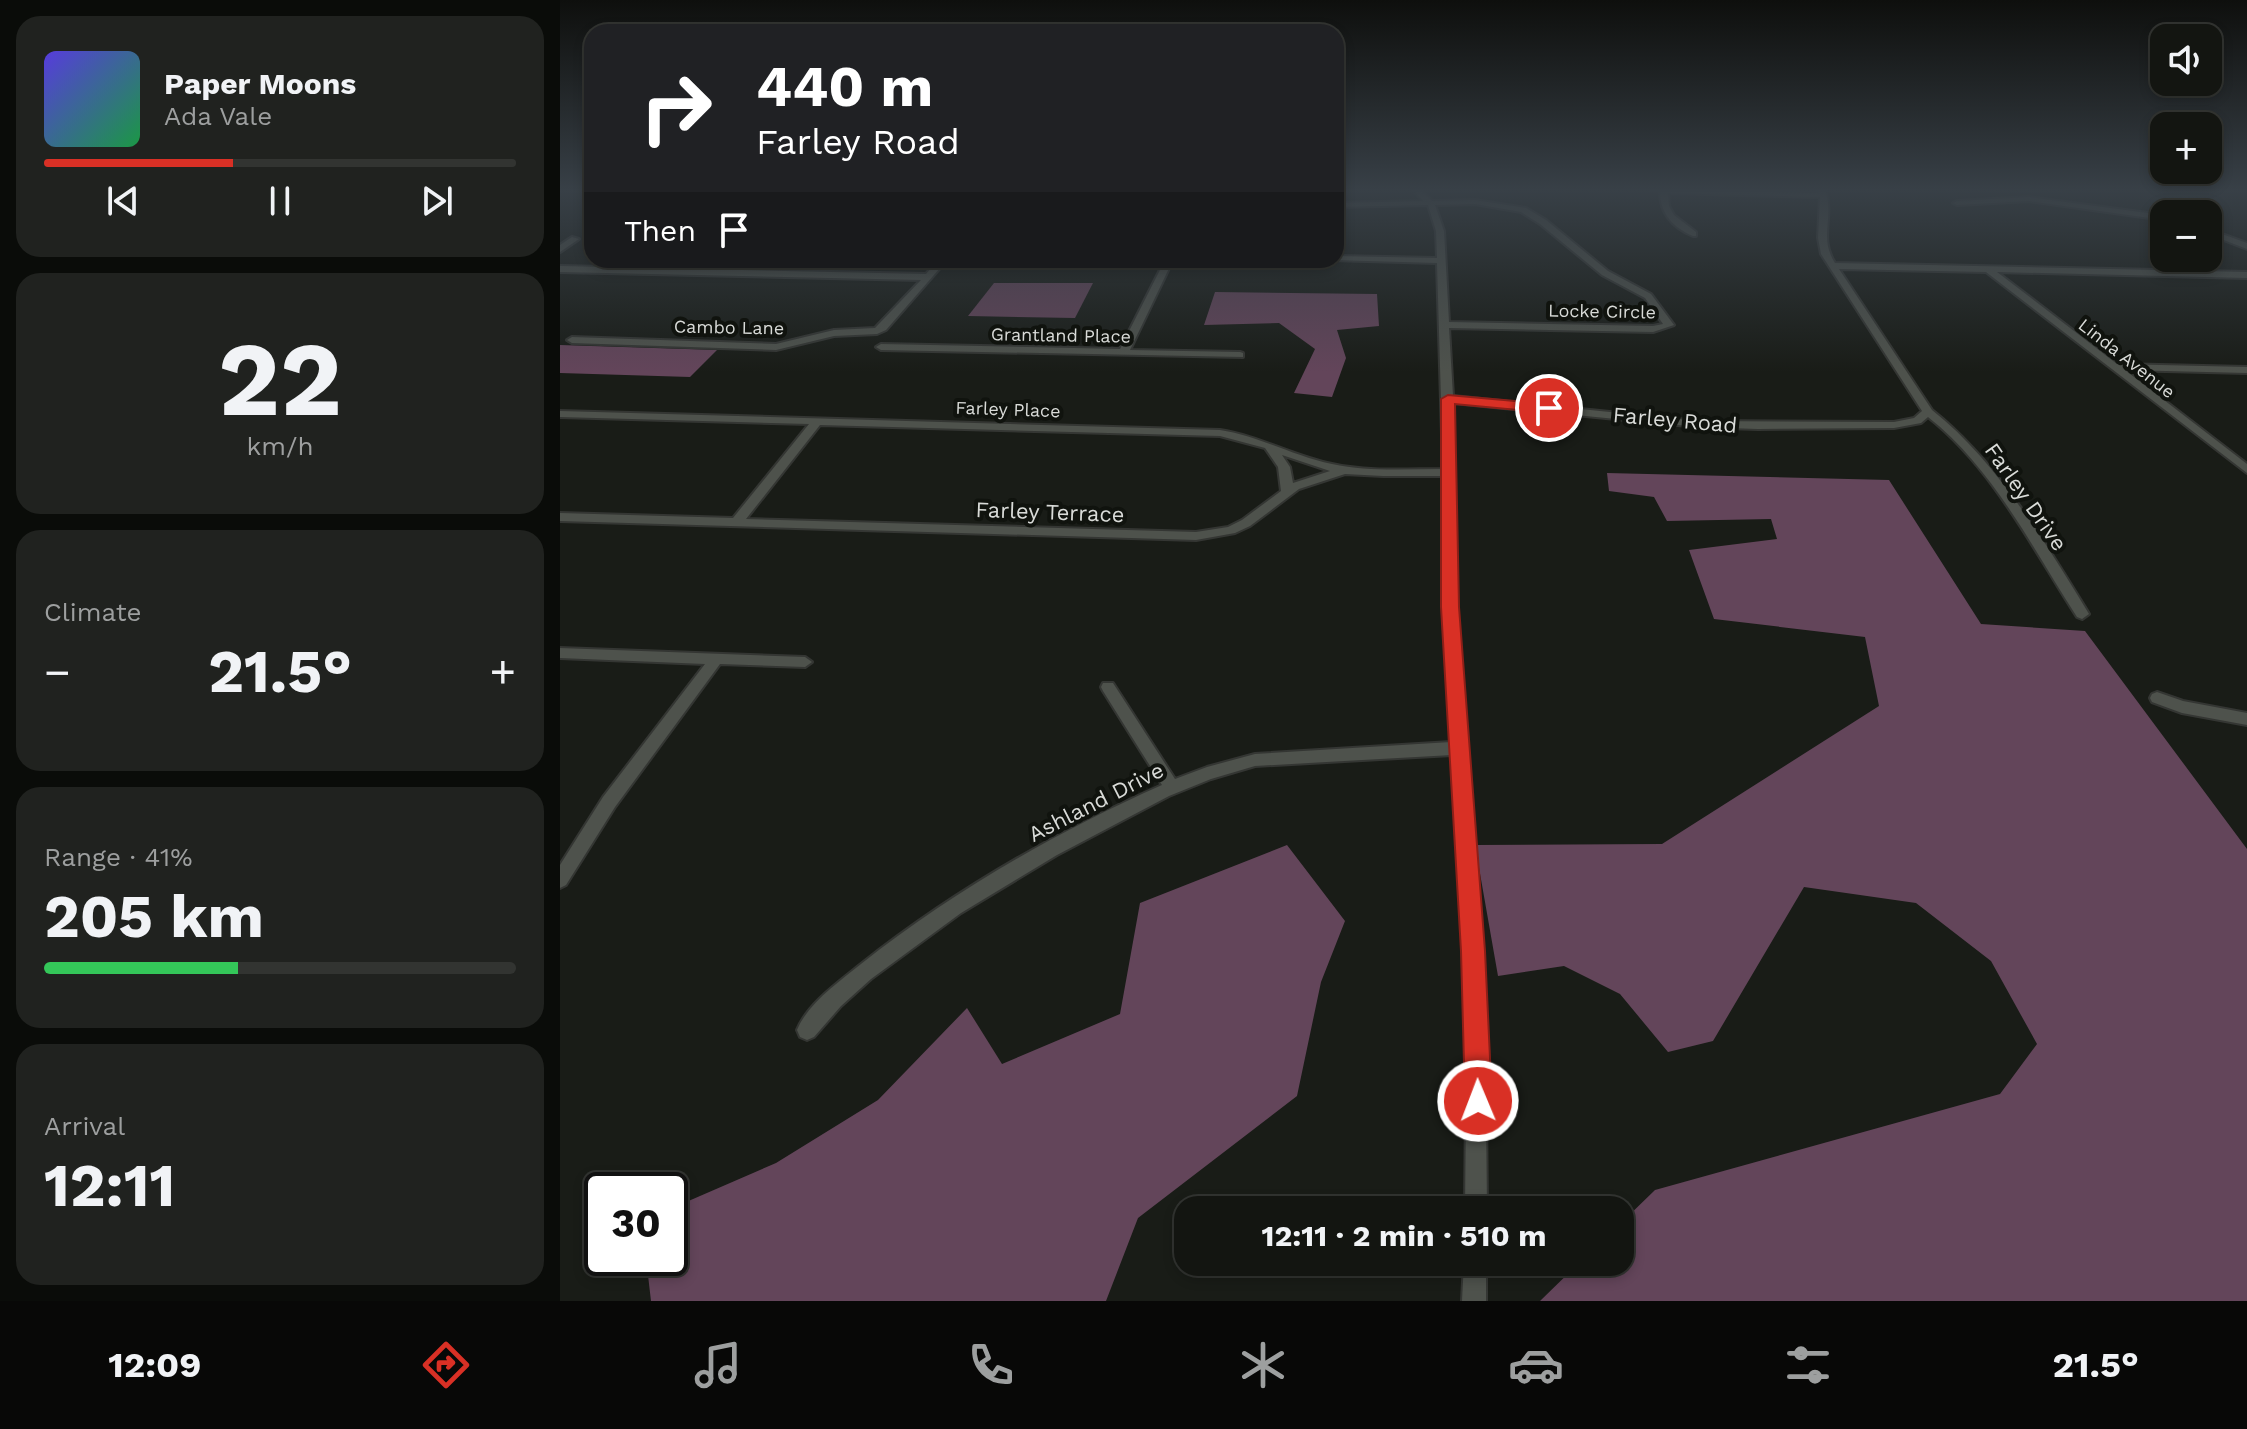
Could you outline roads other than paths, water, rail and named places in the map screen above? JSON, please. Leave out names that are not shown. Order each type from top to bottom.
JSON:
[{"type":"street","points":[[1440,251],[1448,399],[1450,607],[1476,1009],[1476,1196]]},
{"type":"street","name":"Locke Circle","points":[[1444,325],[1653,329],[1669,325],[1648,296],[1605,273],[1577,251]]},
{"type":"street","points":[[1825,251],[1928,412]]},
{"type":"street","points":[[1344,259],[1441,261]]},
{"type":"street","points":[[1832,266],[2247,275]]},
{"type":"street","points":[[560,269],[927,277],[935,268]]},
{"type":"street","points":[[1124,352],[1165,268]]},
{"type":"street","name":"Linda Avenue","points":[[1989,270],[2247,470]]},
{"type":"street","name":"Cambo Lane","points":[[572,340],[776,347],[834,333],[877,331],[927,277]]},
{"type":"street","name":"Grantland Place","points":[[881,347],[1240,355]]},
{"type":"street","points":[[2112,367],[2247,370]]},
{"type":"street","name":"Farley Road","points":[[1448,399],[1698,424],[1758,426],[1894,425],[1917,421],[1928,412]]},
{"type":"street","name":"Farley Drive","points":[[1928,412],[1945,424],[1979,463],[2082,614]]},
{"type":"street","name":"Farley Place","points":[[560,414],[1220,433],[1344,470],[1449,472]]},
{"type":"street","points":[[736,523],[817,422]]},
{"type":"street","points":[[1266,445],[1281,458],[1287,491]]},
{"type":"street","name":"Farley Terrace","points":[[560,517],[1196,536],[1231,530],[1260,516],[1287,491],[1314,477],[1344,470]]},
{"type":"street","points":[[560,653],[805,662]]},
{"type":"street","points":[[560,880],[609,802],[716,659]]},
{"type":"street","points":[[1108,687],[1171,786]]},
{"type":"street","points":[[2157,698],[2182,707],[2247,719]]},
{"type":"street","name":"Ashland Drive","points":[[807,1030],[824,1007],[940,915],[1007,873],[1171,786],[1225,766],[1255,760],[1460,748]]},
{"type":"street","points":[[1474,1301],[1475,1276]]}]
